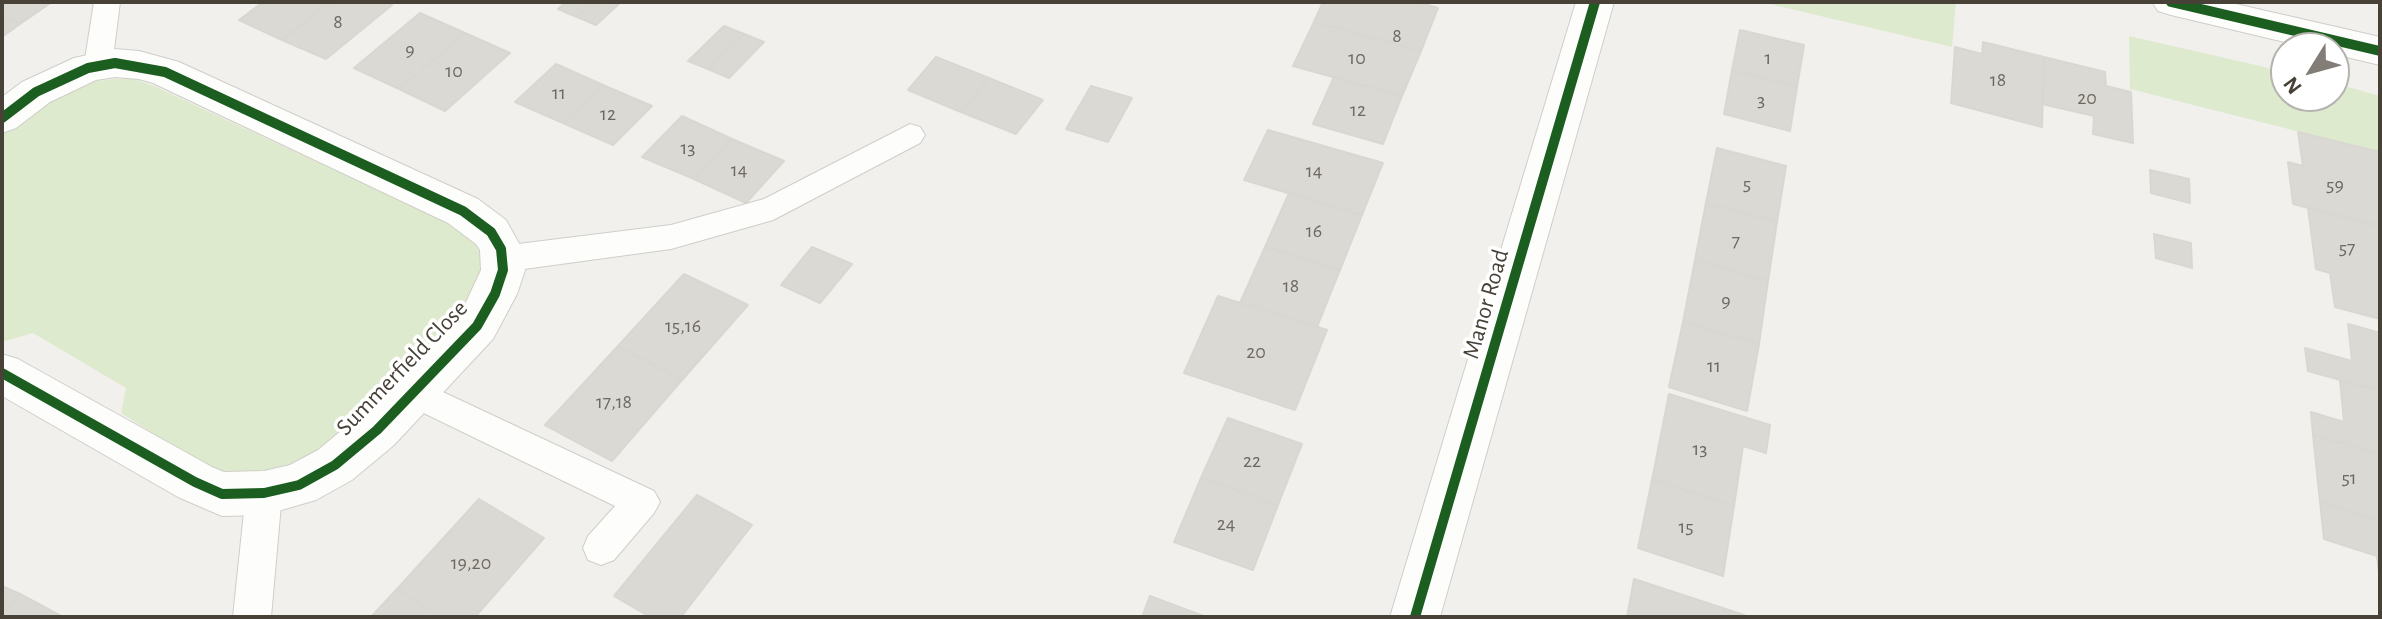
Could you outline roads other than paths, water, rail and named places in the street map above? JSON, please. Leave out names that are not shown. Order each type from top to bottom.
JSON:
[{"type":"street","name":"Manor Road","points":[[1415,617],[1595,2]]},
{"type":"street","points":[[2171,2],[2380,51]]},
{"type":"street","points":[[2,118],[36,92],[64,77],[98,66],[115,63],[139,65],[165,72],[463,211],[491,232],[501,249],[502,259]]},
{"type":"street","name":"Summerfield Close","points":[[2,373],[195,482],[222,494],[264,493],[299,485],[335,465],[377,430],[477,326],[495,294],[503,270],[502,259]]},
{"type":"lane","points":[[98,66],[107,2]]},
{"type":"lane","points":[[502,259],[671,237],[773,208],[910,135]]},
{"type":"lane","points":[[413,392],[642,502],[601,548]]},
{"type":"lane","points":[[252,617],[264,493]]}]
